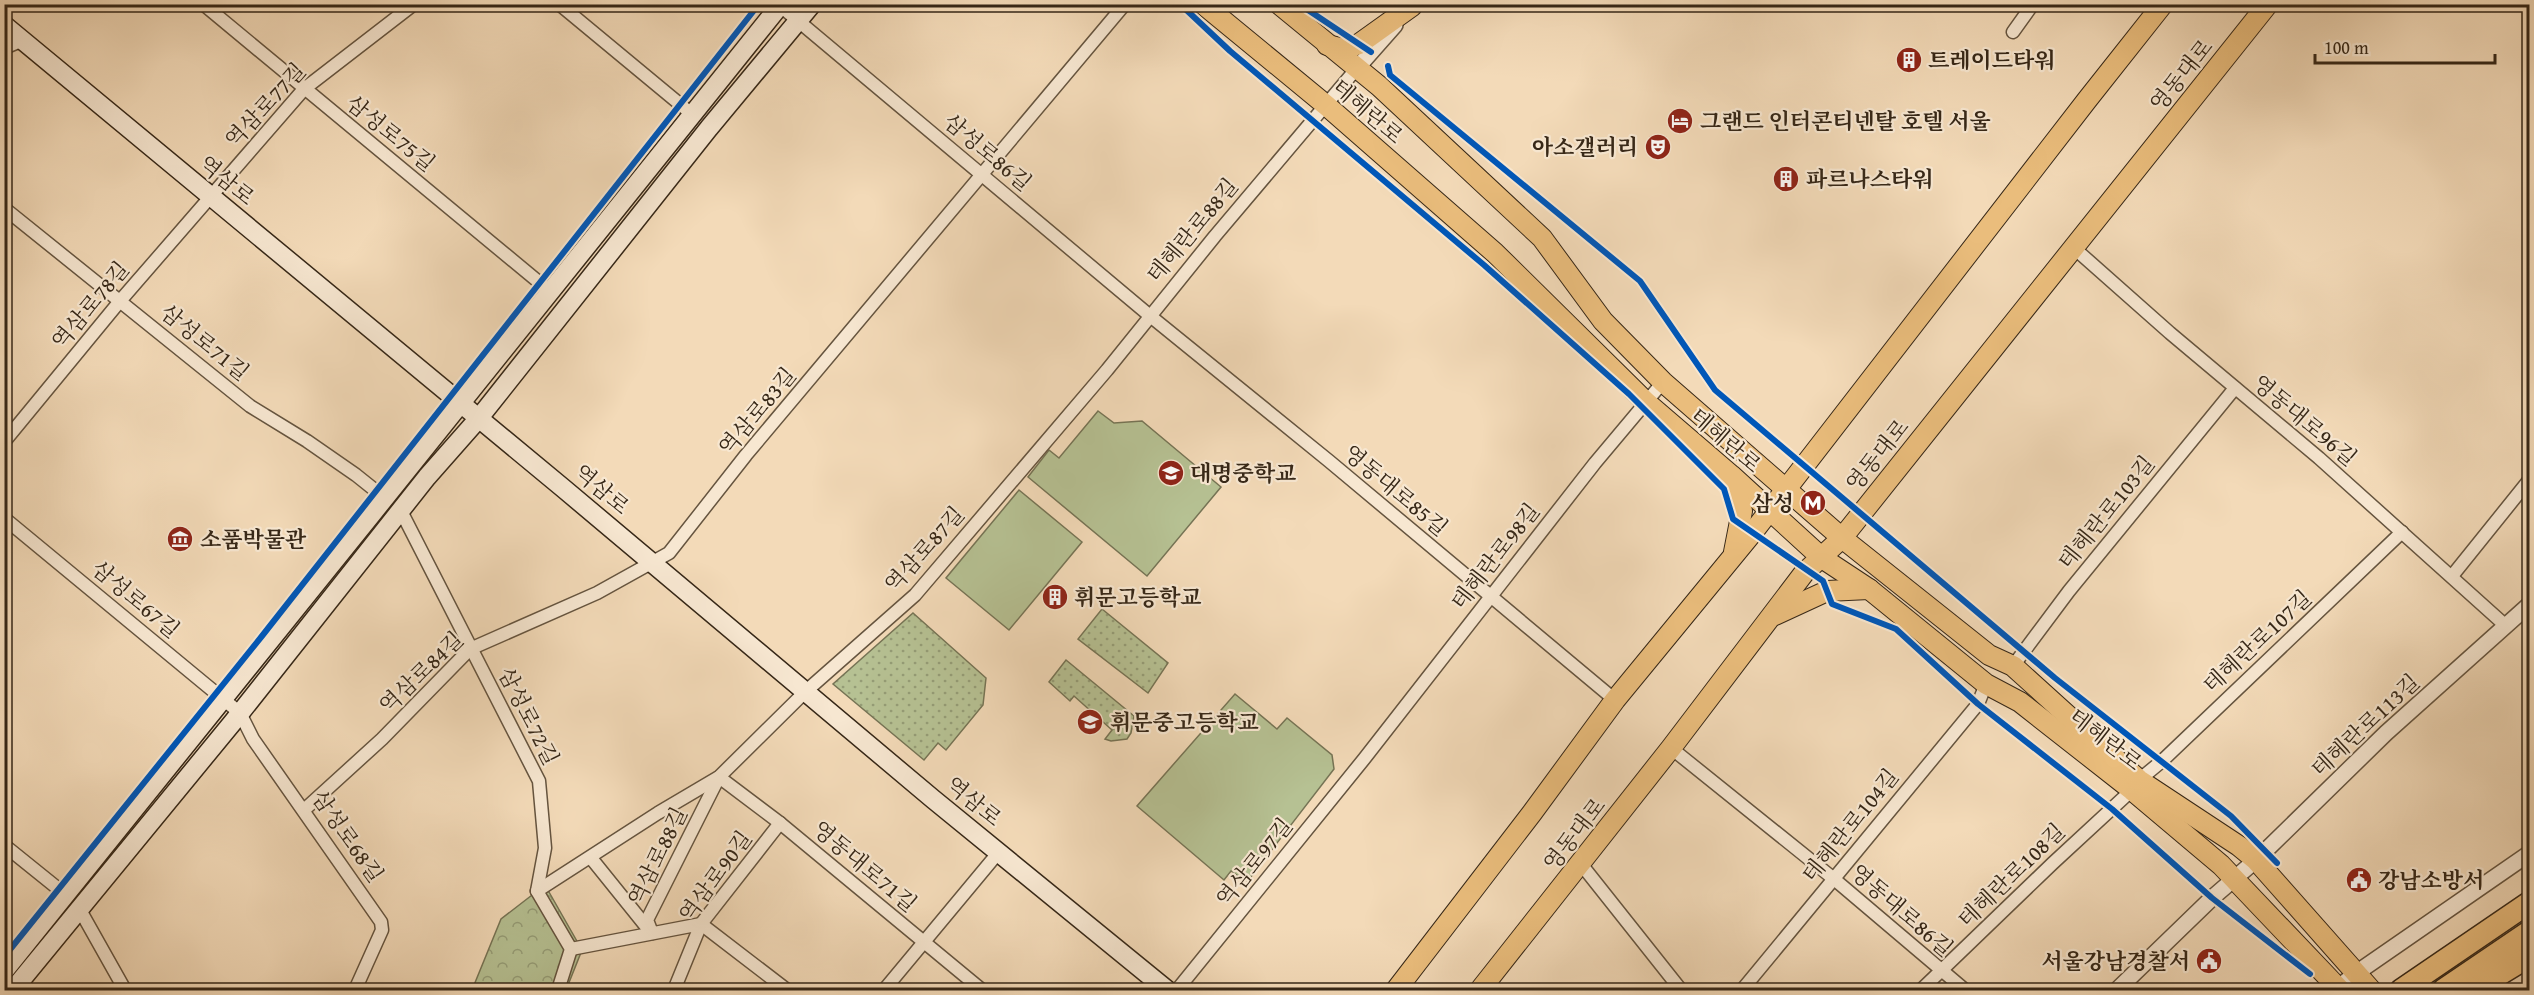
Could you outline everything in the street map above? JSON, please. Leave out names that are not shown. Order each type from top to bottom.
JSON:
[{"type":"highway","points":[[2401,990],[2529,902]]},
{"type":"highway","points":[[2443,990],[2529,931]]},
{"type":"highway","points":[[2474,990],[2529,956]]},
{"type":"highway","points":[[2499,990],[2529,972]]},
{"type":"main road","points":[[13,990],[479,418],[708,128],[812,4]]},
{"type":"main road","name":"테헤란로","points":[[1203,4],[1327,106],[1495,253],[1646,402],[1822,558],[1869,589],[1986,684],[2020,702],[2135,785],[2239,846],[2256,861],[2371,990]]},
{"type":"main road","name":"테헤란로","points":[[1279,4],[1357,68],[1498,194],[1542,238],[1603,321],[1664,382],[1842,538],[1989,655],[2013,666],[2236,879],[2338,990]]},
{"type":"main road","name":"영동대로","points":[[1396,990],[1532,813],[1615,700],[1732,558],[2163,4]]},
{"type":"main road","name":"영동대로","points":[[1480,990],[1581,864],[1804,573],[1842,538],[2268,4]]},
{"type":"main road","points":[[4,971],[386,499],[459,404],[552,293],[779,5]]},
{"type":"main road","points":[[1327,45],[1344,49],[1352,47],[1369,38],[1413,5]]},
{"type":"main road","name":"역삼로","points":[[4,25],[459,404],[479,418],[998,853],[1167,990]]},
{"type":"main road","points":[[1731,475],[1742,511],[1732,558]]},
{"type":"main road","points":[[1773,616],[1827,591],[1869,589]]},
{"type":"main road","points":[[235,685],[240,713]]},
{"type":"main road","points":[[212,714],[240,713]]},
{"type":"street","name":"삼성로75길","points":[[203,4],[552,293]]},
{"type":"street","name":"역삼로77길","points":[[210,197],[304,89],[414,4]]},
{"type":"street","points":[[558,4],[693,115]]},
{"type":"street","name":"역삼로83길","points":[[651,563],[669,553],[746,455],[1125,4]]},
{"type":"street","points":[[2013,32],[2033,4]]},
{"type":"street","name":"삼성로86길","points":[[779,5],[1149,315]]},
{"type":"street","points":[[1357,68],[1413,5]]},
{"type":"street","points":[[4,48],[23,40]]},
{"type":"street","name":"테헤란로88길","points":[[1061,421],[1107,370],[1149,315],[1357,68]]},
{"type":"street","name":"역삼로78길","points":[[4,442],[120,301],[210,197]]},
{"type":"street","name":"삼성로71길","points":[[4,208],[250,406],[316,448],[386,499]]},
{"type":"street","name":"영동대로96길","points":[[2074,248],[2402,532],[2506,626]]},
{"type":"street","name":"영동대로85길","points":[[1149,315],[1615,700]]},
{"type":"street","name":"테헤란로98길","points":[[1364,759],[1490,596],[1664,382]]},
{"type":"street","name":"테헤란로103길","points":[[2013,666],[2088,568],[2235,388]]},
{"type":"street","name":"역삼로87길","points":[[805,692],[921,588],[1061,421]]},
{"type":"street","points":[[2452,576],[2529,479]]},
{"type":"street","name":"삼성로72길","points":[[401,512],[539,781],[545,848],[537,891]]},
{"type":"street","name":"삼성로67길","points":[[4,518],[240,713]]},
{"type":"street","name":"테헤란로107길","points":[[2135,785],[2402,532]]},
{"type":"street","name":"역삼로84길","points":[[304,810],[382,739],[470,649],[597,593],[651,563]]},
{"type":"street","name":"테헤란로113길","points":[[2117,990],[2212,898],[2256,861],[2386,733],[2529,604]]},
{"type":"street","name":"테헤란로104길","points":[[1742,990],[1978,704],[1986,684]]},
{"type":"street","name":"역삼로88길","points":[[537,891],[657,813],[720,777],[805,692]]},
{"type":"street","name":"삼성로68길","points":[[240,713],[253,739],[381,922],[381,930],[355,990]]},
{"type":"street","name":"영동대로86길","points":[[1671,748],[1834,879],[1965,990]]},
{"type":"street","name":"역삼로97길","points":[[1177,990],[1364,759]]},
{"type":"street","name":"역삼로88길","points":[[652,933],[647,920],[720,777]]},
{"type":"street","name":"영동대로71길","points":[[720,777],[780,823],[982,990]]},
{"type":"street","name":"테헤란로108길","points":[[1921,990],[2135,785]]},
{"type":"street","name":"역삼로90길","points":[[674,990],[701,924],[780,823]]},
{"type":"street","points":[[4,846],[66,895]]},
{"type":"street","points":[[884,990],[998,853]]},
{"type":"street","points":[[2338,990],[2355,974],[2529,853]]},
{"type":"street","name":"역삼로88길","points":[[591,858],[652,933]]},
{"type":"street","points":[[1581,864],[1681,990]]},
{"type":"street","points":[[537,891],[571,949],[558,990]]},
{"type":"street","points":[[80,910],[125,990]]},
{"type":"street","points":[[571,949],[701,924],[787,990]]},
{"type":"green space","points":[[1098,411],[1114,423],[1142,421],[1221,487],[1147,576],[1028,477],[1049,450],[1059,458]]},
{"type":"green space","points":[[1019,490],[1082,542],[1009,630],[946,578]]},
{"type":"green space","points":[[1102,609],[1168,663],[1148,693],[1078,639]]},
{"type":"green space","points":[[913,613],[986,678],[983,705],[946,750],[938,743],[924,760],[833,684]]},
{"type":"green space","points":[[1066,660],[1134,716],[1131,733],[1127,739],[1111,741],[1105,739],[1112,730],[1074,696],[1070,701],[1049,682]]},
{"type":"green space","points":[[1235,694],[1277,729],[1287,718],[1332,755],[1334,769],[1247,882],[1231,871],[1224,880],[1137,806]]},
{"type":"green space","points":[[545,885],[582,950],[566,990],[472,990],[501,919]]},
{"type":"cycle path","points":[[4,957],[262,636],[759,4]]},
{"type":"cycle path","points":[[1180,4],[1230,51],[1484,265],[1629,394],[1724,489],[1733,519],[1823,581],[1832,604],[1896,629],[1978,704],[2112,809],[2212,898],[2310,974]]},
{"type":"cycle path","points":[[1299,4],[1371,52]]},
{"type":"cycle path","points":[[1388,66],[1390,75],[1640,281],[1715,390],[2055,678],[2231,816],[2277,863]]},
{"type":"place","name":"트레이드타워","points":[[1909,60]]},
{"type":"place","name":"그랜드 인터콘티넨탈 호텔 서울","points":[[1680,121]]},
{"type":"place","name":"아소갤러리","points":[[1658,147]]},
{"type":"place","name":"파르나스타워","points":[[1786,179]]},
{"type":"place","name":"대명중학교","points":[[1171,473]]},
{"type":"place","name":"삼성","points":[[1813,503]]},
{"type":"place","name":"소품박물관","points":[[180,539]]},
{"type":"place","name":"휘문고등학교","points":[[1055,597]]},
{"type":"place","name":"휘문중고등학교","points":[[1090,722]]},
{"type":"place","name":"강남소방서","points":[[2359,880]]},
{"type":"place","name":"서울강남경찰서","points":[[2209,961]]}]
